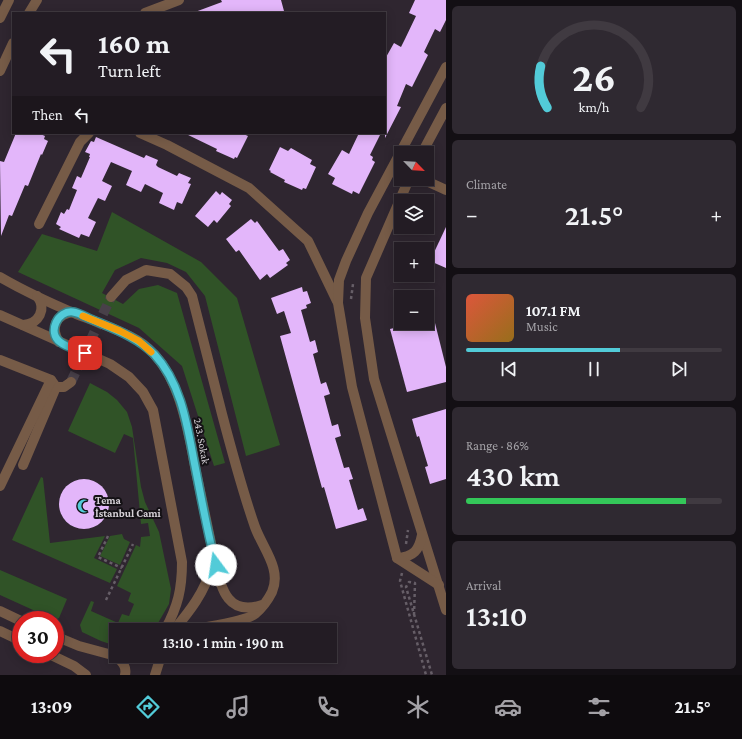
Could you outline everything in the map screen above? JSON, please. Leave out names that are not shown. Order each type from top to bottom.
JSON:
[{"type":"street","points":[[0,18],[9,0]]},
{"type":"street","points":[[30,12],[37,0]]},
{"type":"street","points":[[148,12],[179,0]]},
{"type":"street","points":[[0,71],[12,44]]},
{"type":"street","points":[[439,585],[398,558],[352,387],[338,303],[339,280],[346,261],[368,213],[446,67]]},
{"type":"street","points":[[426,146],[446,108]]},
{"type":"street","points":[[142,134],[167,145],[249,188],[308,241],[338,303]]},
{"type":"street","points":[[39,224],[81,137]]},
{"type":"street","points":[[434,184],[446,190]]},
{"type":"street","points":[[406,186],[366,278],[365,318],[374,379],[446,610]]},
{"type":"street","points":[[112,297],[126,280],[146,270],[170,274],[186,287],[192,296],[237,470],[260,540],[271,561],[275,574],[274,586],[266,603],[254,614],[241,619],[222,623]]},
{"type":"street","name":"243. Sokak","points":[[0,277],[36,296],[120,331],[139,341],[154,354],[173,383],[184,412],[213,552],[211,568],[202,592],[188,614],[180,623]]},
{"type":"street","points":[[22,325],[33,323],[40,315],[42,305],[36,296]]},
{"type":"street","points":[[60,342],[54,332],[56,322],[63,314],[73,312]]},
{"type":"street","points":[[0,315],[110,364],[129,377],[143,392],[152,410],[182,562],[182,579],[179,597],[168,623]]},
{"type":"street","points":[[0,360],[64,387],[71,382]]},
{"type":"street","points":[[23,465],[53,383]]},
{"type":"street","points":[[0,486],[53,383]]},
{"type":"street","points":[[398,558],[404,558],[414,553],[420,547],[422,535]]},
{"type":"street","points":[[213,552],[223,590],[229,600],[237,606],[245,608],[251,608],[266,603]]},
{"type":"street","points":[[0,608],[12,615]]},
{"type":"street","points":[[0,611],[12,616]]},
{"type":"street","points":[[0,630],[12,636]]},
{"type":"street","points":[[64,640],[79,646],[109,654]]},
{"type":"street","points":[[64,661],[74,666],[86,675]]},
{"type":"street","points":[[123,663],[126,669],[125,675]]},
{"type":"street","points":[[148,675],[152,663]]},
{"type":"street","points":[[155,675],[159,663]]},
{"type":"path","points":[[108,536],[98,557],[122,568]]},
{"type":"path","points":[[106,600],[133,544]]},
{"type":"path","points":[[414,615],[415,583],[410,582],[406,586],[414,615],[432,675]]},
{"type":"green space","points":[[112,212],[201,262],[237,298],[280,445],[246,456],[205,296],[186,272],[167,263],[141,258],[115,270],[102,293],[123,304],[139,289],[158,285],[177,293],[225,463],[214,466],[182,366],[139,328],[18,272],[42,234],[97,251]]},
{"type":"green space","points":[[90,383],[107,392],[117,400],[127,412],[132,427],[141,487],[145,502],[159,532],[171,589],[169,604],[158,623],[118,623],[122,614],[129,616],[134,604],[128,601],[131,593],[117,586],[136,545],[140,547],[141,537],[150,536],[148,523],[141,524],[133,438],[124,434],[115,453],[68,431]]},
{"type":"green space","points":[[41,477],[43,478],[50,543],[105,536],[94,558],[117,569],[110,583],[12,540]]},
{"type":"green space","points":[[122,534],[124,539],[130,542],[120,565],[100,556],[110,536]]},
{"type":"green space","points":[[0,570],[67,599],[62,611],[35,611],[0,595]]},
{"type":"green space","points":[[91,601],[94,602],[91,611],[118,623],[109,623],[109,644],[82,632],[80,625]]},
{"type":"building","points":[[221,0],[281,0],[284,11],[195,12],[222,2]]},
{"type":"building","points":[[415,0],[446,0],[446,20],[440,32],[435,29],[424,52],[428,55],[412,87],[406,84],[397,106],[401,107],[385,138],[386,57],[394,43],[401,47],[416,16],[409,13]]},
{"type":"building","points":[[16,134],[40,134],[45,136],[44,139],[48,141],[28,186],[25,185],[12,216],[9,215],[1,236],[0,161],[4,162]]},
{"type":"building","points":[[186,134],[243,134],[248,136],[237,158],[235,157],[234,159],[216,151],[217,149]]},
{"type":"building","points":[[359,134],[380,134],[370,155],[373,157],[372,160],[375,162],[359,194],[353,191],[352,194],[332,184],[335,178],[328,174],[342,150],[349,154]]},
{"type":"building","points":[[96,137],[144,158],[146,155],[158,160],[156,165],[158,167],[177,176],[179,173],[191,178],[188,183],[191,184],[182,204],[177,202],[174,210],[159,203],[163,193],[145,184],[141,192],[126,185],[132,171],[111,162],[102,181],[112,186],[105,201],[98,198],[88,218],[96,222],[89,237],[81,234],[79,238],[59,229],[61,227],[56,224],[61,212],[64,214],[67,209],[69,210],[77,190],[72,188],[77,176],[81,178],[90,157],[90,154],[85,152],[91,141],[94,142]]},
{"type":"building","points":[[280,147],[288,151],[291,148],[312,160],[310,164],[316,167],[306,189],[303,188],[302,190],[284,182],[285,180],[270,172],[271,171],[269,170]]},
{"type":"building","points":[[216,191],[220,195],[222,192],[232,200],[229,204],[231,206],[217,223],[214,220],[208,227],[195,216]]},
{"type":"building","points":[[251,219],[255,223],[257,221],[279,251],[283,249],[290,260],[286,263],[288,265],[270,278],[267,274],[260,280],[239,250],[236,252],[226,239]]},
{"type":"building","points":[[446,227],[446,268],[434,263],[434,252]]},
{"type":"building","points":[[302,287],[303,292],[307,291],[311,303],[306,305],[307,308],[301,310],[310,342],[315,340],[318,352],[313,354],[321,384],[326,382],[330,394],[324,396],[332,426],[338,424],[341,436],[335,438],[344,468],[349,467],[353,479],[349,480],[358,510],[363,508],[367,520],[336,529],[324,487],[322,488],[280,336],[291,333],[284,311],[277,314],[271,298]]},
{"type":"building","points":[[435,323],[446,367],[446,382],[407,392],[390,329],[434,330]]},
{"type":"building","points":[[446,409],[446,479],[430,484],[425,467],[428,466],[412,419]]},
{"type":"building","name":"Tema İstanbul Cami","points":[[84,479],[98,483],[105,490],[109,504],[105,518],[98,525],[84,529],[70,525],[63,518],[59,504],[63,490],[70,483]]},
{"type":"tunnel","points":[[71,382],[111,297]]},
{"type":"slow traffic","points":[[83,316],[120,331],[139,341],[151,352]]},
{"type":"place","name":"Tema İstanbul Cami","points":[[84,506]]},
{"type":"route","points":[[85,353],[60,342],[56,338],[54,327],[56,322],[63,314],[73,312],[120,331],[139,341],[154,354],[173,383],[184,412],[216,565]]}]
